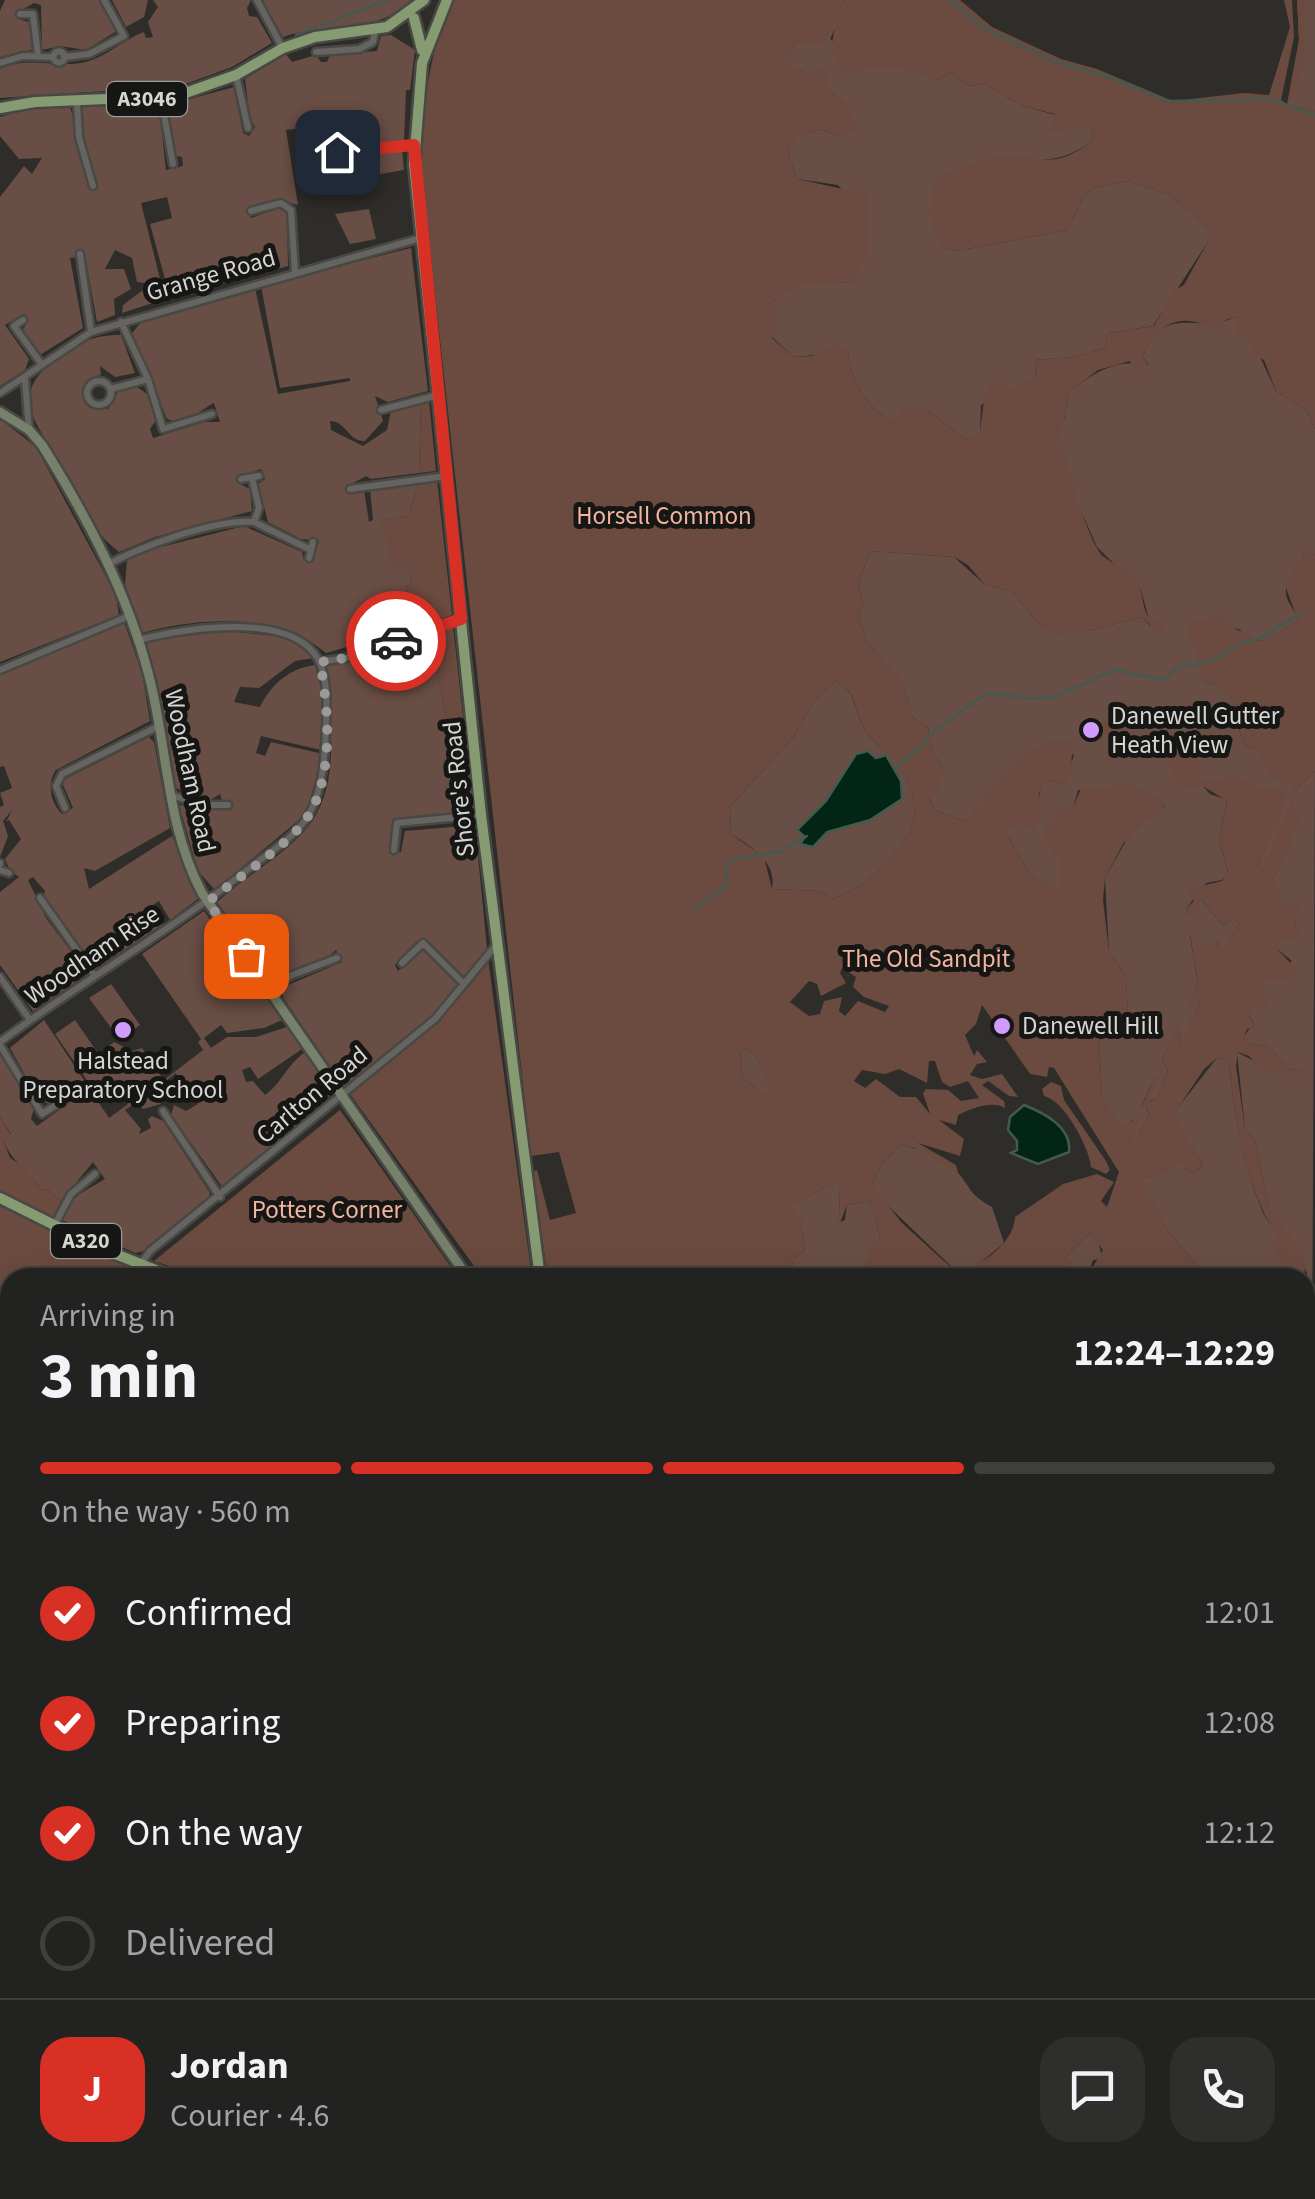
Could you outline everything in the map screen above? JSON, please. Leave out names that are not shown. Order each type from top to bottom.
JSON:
[{"type":"main road","name":"A3046","points":[[0,108],[76,100],[162,98],[236,75],[283,48],[315,37],[375,31],[412,16],[424,0]]},
{"type":"main road","name":"Shore's Road","points":[[446,0],[423,56],[414,145],[481,815],[539,1268]]},
{"type":"main road","points":[[412,16],[430,36]]},
{"type":"main road","name":"Shore's Road","points":[[412,16],[423,56]]},
{"type":"main road","name":"A320","points":[[0,1198],[146,1268]]},
{"type":"street","points":[[0,63],[38,56],[53,57],[59,62],[64,57],[89,54],[124,36],[104,0]]},
{"type":"street","points":[[258,0],[283,48]]},
{"type":"street","points":[[20,14],[35,10],[38,56]]},
{"type":"street","points":[[316,52],[359,48],[373,42],[375,31]]},
{"type":"street","points":[[236,75],[248,128]]},
{"type":"street","points":[[162,98],[173,164]]},
{"type":"street","points":[[76,100],[78,137],[93,186]]},
{"type":"street","points":[[351,138],[354,162]]},
{"type":"street","points":[[337,152],[414,145]]},
{"type":"street","points":[[251,211],[281,203],[291,210],[295,272]]},
{"type":"street","name":"Grange Road","points":[[0,392],[90,332],[421,238]]},
{"type":"street","points":[[80,254],[90,332]]},
{"type":"street","points":[[23,320],[14,326],[40,362]]},
{"type":"street","points":[[121,322],[148,379],[160,430],[212,414]]},
{"type":"street","points":[[26,378],[23,395],[29,430]]},
{"type":"street","points":[[111,389],[148,379]]},
{"type":"street","points":[[381,410],[438,395]]},
{"type":"street","name":"Woodham Road","points":[[0,412],[29,430],[50,458],[108,564],[138,640],[186,858],[208,902],[461,1268]]},
{"type":"street","points":[[350,488],[446,476]]},
{"type":"street","points":[[241,480],[256,477],[259,508],[254,522]]},
{"type":"street","points":[[108,564],[145,546],[234,522],[254,522],[311,550]]},
{"type":"street","points":[[0,670],[130,616]]},
{"type":"street","points":[[138,640],[202,629],[260,629],[288,635],[320,662],[352,657],[461,619]]},
{"type":"street","name":"Woodham Rise","points":[[0,1043],[208,902],[297,830],[312,809],[326,748],[320,662]]},
{"type":"street","points":[[65,808],[56,786],[62,774],[158,726]]},
{"type":"street","points":[[170,795],[204,805],[228,806]]},
{"type":"street","points":[[394,850],[397,823],[481,815]]},
{"type":"street","points":[[0,866],[9,874]]},
{"type":"street","points":[[40,898],[95,976]]},
{"type":"street","points":[[402,963],[423,943],[464,983]]},
{"type":"street","name":"Carlton Road","points":[[140,1266],[150,1251],[435,1018],[498,943]]},
{"type":"street","points":[[270,990],[292,974],[336,958]]},
{"type":"street","points":[[0,977],[30,1020]]},
{"type":"street","points":[[0,1043],[40,1116],[85,1086]]},
{"type":"street","points":[[71,1084],[76,1092]]},
{"type":"street","points":[[163,1110],[220,1197]]},
{"type":"street","points":[[54,1226],[71,1194],[95,1174]]},
{"type":"shaded area","points":[[5,0],[102,0],[117,31],[86,50],[60,46],[42,50],[41,5],[34,3],[20,11],[18,19],[32,23],[36,49],[0,57],[0,11]]},
{"type":"shaded area","points":[[112,0],[148,0],[144,17],[126,27]]},
{"type":"shaded area","points":[[153,0],[251,0],[249,16],[257,17],[272,43],[232,67],[180,86],[0,98],[0,69],[33,62],[86,62],[144,32],[146,38],[153,37],[148,22],[158,7]]},
{"type":"shaded area","points":[[261,0],[411,0],[398,11],[367,24],[283,37]]},
{"type":"shaded area","points":[[845,0],[849,0],[830,39],[867,67],[904,67],[939,80],[949,72],[969,86],[985,84],[1022,106],[1091,124],[1093,139],[1071,153],[1035,160],[997,157],[943,248],[957,251],[1068,230],[1084,196],[1094,188],[1128,181],[1171,195],[1213,234],[1153,326],[1108,333],[1104,348],[1074,357],[1035,360],[1036,378],[981,405],[980,433],[966,439],[927,410],[891,422],[861,392],[848,352],[794,357],[772,337],[775,299],[789,288],[811,283],[852,282],[866,239],[865,221],[838,185],[797,179],[788,151],[795,137],[820,129],[839,137],[848,106],[808,73],[781,64],[797,41],[823,44]]},
{"type":"shaded area","points":[[1297,0],[1315,0],[1315,111],[1288,104],[1299,40]]},
{"type":"shaded area","points":[[391,35],[415,50],[410,90],[406,90],[404,141],[359,145],[353,135],[347,136],[346,145],[339,149],[342,158],[402,149],[404,170],[327,183],[316,126],[286,130],[298,205],[279,200],[248,209],[251,218],[278,208],[287,213],[288,266],[170,297],[150,224],[172,218],[167,197],[141,203],[165,299],[122,313],[123,305],[151,284],[137,282],[132,258],[115,250],[105,269],[124,269],[131,289],[114,299],[115,315],[97,322],[85,256],[70,258],[83,328],[40,355],[22,331],[28,321],[24,314],[5,325],[29,359],[25,370],[0,386],[0,197],[24,166],[32,174],[42,158],[19,159],[0,136],[0,117],[27,109],[70,106],[89,180],[81,106],[159,107],[166,170],[183,166],[182,157],[176,156],[168,105],[234,87],[243,133],[249,136],[255,127],[250,119],[245,79],[286,54],[292,62],[316,55],[321,62],[327,62],[330,55],[377,51],[381,36]]},
{"type":"shaded area","points":[[369,209],[376,239],[350,244],[335,214]]},
{"type":"shaded area","points":[[411,248],[428,391],[388,402],[375,396],[383,421],[365,441],[330,421],[331,430],[363,446],[387,430],[391,410],[421,402],[419,473],[371,479],[366,476],[348,486],[349,492],[364,490],[369,522],[373,520],[370,489],[419,483],[408,516],[382,521],[394,566],[408,565],[412,585],[406,587],[413,628],[326,653],[285,630],[262,624],[213,621],[142,633],[125,584],[127,561],[145,551],[244,526],[302,552],[304,560],[313,562],[319,540],[301,539],[268,522],[258,484],[265,479],[261,469],[240,476],[242,485],[250,489],[252,511],[155,537],[119,552],[93,524],[37,425],[30,399],[32,386],[41,372],[80,344],[121,335],[135,373],[115,377],[100,366],[101,375],[90,379],[84,387],[83,397],[90,408],[108,409],[118,392],[137,387],[147,394],[156,420],[150,429],[153,438],[204,422],[220,422],[214,403],[188,419],[167,419],[132,333],[143,320],[255,288],[278,394],[350,381],[280,388],[261,286]]},
{"type":"shaded area","points":[[1238,317],[1239,329],[1249,334],[1276,391],[1306,410],[1315,429],[1315,555],[1304,553],[1286,592],[1298,621],[1264,641],[1229,626],[1206,622],[1199,622],[1192,636],[1203,681],[1222,687],[1240,708],[1235,719],[1245,746],[1256,749],[1297,788],[1315,771],[1312,1268],[1304,1268],[1268,1205],[1255,1140],[1245,1128],[1237,1052],[1269,1069],[1302,1071],[1288,1068],[1268,1046],[1248,1043],[1244,1036],[1254,1023],[1249,1016],[1264,978],[1292,961],[1277,949],[1276,941],[1297,936],[1295,919],[1285,907],[1276,906],[1272,880],[1300,819],[1292,804],[1260,875],[1259,863],[1286,800],[1245,784],[1201,784],[1210,794],[1227,800],[1219,839],[1228,873],[1222,880],[1206,883],[1186,909],[1187,914],[1200,898],[1223,926],[1233,918],[1239,924],[1224,951],[1217,949],[1219,942],[1206,949],[1190,936],[1198,984],[1190,1007],[1197,996],[1199,1004],[1181,1046],[1178,1025],[1162,1061],[1168,1070],[1157,1098],[1148,1102],[1155,1076],[1141,1107],[1145,1106],[1149,1114],[1133,1146],[1133,1120],[1121,1129],[1102,1100],[1099,1042],[1105,1028],[1121,1027],[1128,1014],[1126,976],[1109,952],[1105,878],[1132,830],[1165,807],[1160,798],[1078,790],[1059,860],[1059,892],[1031,876],[1005,831],[1020,823],[1034,829],[1041,786],[1048,780],[1066,784],[1074,754],[963,821],[935,810],[929,797],[943,767],[933,754],[928,727],[913,718],[900,677],[867,643],[859,615],[863,604],[858,583],[871,551],[954,557],[984,584],[1012,592],[1043,629],[1084,632],[1142,617],[1151,627],[1141,590],[1097,547],[1052,445],[1064,420],[1069,392],[1115,365],[1149,365],[1143,357],[1153,337],[1166,326],[1213,324]]},
{"type":"shaded area","points":[[0,419],[36,447],[116,595],[119,615],[0,662]]},
{"type":"shaded area","points":[[124,622],[142,673],[150,721],[56,770],[51,781],[53,799],[62,814],[73,808],[63,785],[65,779],[149,737],[154,742],[170,828],[95,871],[84,868],[89,889],[172,836],[199,898],[170,920],[159,901],[150,907],[162,925],[97,968],[43,898],[45,891],[33,877],[28,880],[46,918],[88,974],[33,1011],[0,965],[0,892],[19,877],[10,871],[5,859],[21,839],[9,820],[6,822],[12,810],[3,821],[8,836],[0,857],[0,807],[4,805],[0,793],[12,788],[4,766],[0,767],[0,674]]},
{"type":"shaded area","points":[[226,631],[288,637],[314,658],[295,661],[259,688],[240,687],[234,702],[260,707],[282,678],[315,665],[321,688],[321,750],[261,736],[256,753],[265,756],[271,742],[323,754],[306,814],[215,890],[198,871],[179,805],[229,808],[229,803],[222,801],[220,794],[209,801],[176,788],[145,641]]},
{"type":"shaded area","points":[[430,634],[465,814],[393,821],[389,851],[401,852],[405,831],[475,825],[487,949],[463,979],[426,941],[417,941],[395,965],[398,971],[425,948],[460,983],[429,1021],[344,1087],[284,999],[281,988],[342,962],[336,950],[324,960],[270,977],[217,902],[286,849],[318,811],[330,771],[327,665],[372,655]]},
{"type":"shaded area","points":[[836,680],[852,697],[870,736],[902,770],[914,809],[911,828],[883,867],[857,887],[831,899],[820,891],[772,889],[767,863],[731,834],[730,807],[795,735],[813,702]]},
{"type":"shaded area","points":[[868,751],[876,758],[886,755],[901,781],[902,799],[870,820],[827,832],[813,847],[800,844],[805,837],[797,830],[826,801],[856,754]]},
{"type":"shaded area","points":[[204,911],[282,1020],[264,1028],[227,1033],[221,1025],[204,1038],[211,1048],[227,1037],[256,1037],[287,1027],[302,1049],[258,1079],[250,1067],[242,1070],[246,1082],[253,1081],[265,1095],[305,1052],[333,1093],[223,1188],[171,1115],[174,1105],[186,1111],[198,1104],[184,1094],[176,1073],[166,1081],[168,1093],[159,1100],[161,1104],[143,1109],[137,1102],[125,1110],[141,1129],[139,1134],[151,1128],[148,1119],[152,1116],[163,1121],[210,1193],[208,1200],[144,1251],[135,1253],[62,1220],[74,1199],[105,1179],[93,1162],[61,1201],[47,1189],[42,1191],[12,1155],[4,1142],[11,1134],[0,1117],[0,1055],[34,1109],[31,1119],[37,1126],[88,1089],[83,1082],[73,1081],[66,1092],[48,1104],[36,1095],[10,1048],[44,1020],[109,1118],[128,1104],[116,1088],[100,1099],[55,1034],[75,1020],[98,1053],[96,1057],[114,1042],[132,1051],[142,1048],[164,1080],[203,1050],[198,1042],[201,1039],[142,954]]},
{"type":"shaded area","points":[[111,984],[140,1025],[120,1040],[89,998]]},
{"type":"shaded area","points":[[747,1049],[755,1054],[772,1091],[761,1091],[743,1078],[740,1051]]},
{"type":"shaded area","points":[[1217,1058],[1229,1061],[1236,1117],[1254,1190],[1292,1268],[1199,1268],[1167,1229],[1139,1179],[1162,1173],[1181,1161],[1187,1171],[1195,1173],[1203,1165],[1173,1114]]},
{"type":"shaded area","points":[[1024,1105],[1061,1128],[1069,1152],[1038,1164],[1011,1153],[1017,1150],[1017,1141],[1008,1130],[1010,1117]]},
{"type":"shaded area","points":[[900,1145],[947,1164],[975,1195],[992,1207],[1004,1243],[975,1267],[953,1268],[879,1197],[872,1185],[880,1167]]},
{"type":"shaded area","points":[[829,1185],[839,1186],[840,1222],[845,1220],[847,1205],[871,1201],[880,1238],[866,1264],[871,1268],[795,1268],[791,1260],[805,1251],[801,1222],[792,1206]]},
{"type":"shaded area","points":[[1090,1233],[1098,1239],[1102,1259],[1093,1260],[1090,1268],[1062,1268],[1065,1258]]},
{"type":"green space","name":"Horsell Common","points":[[450,0],[845,0],[823,45],[797,41],[782,64],[808,73],[826,67],[830,91],[848,106],[857,130],[839,137],[820,129],[796,137],[788,151],[797,179],[866,194],[868,253],[852,282],[800,286],[774,300],[777,325],[772,338],[794,357],[812,356],[838,345],[848,352],[861,392],[891,422],[905,408],[927,410],[966,439],[980,432],[985,392],[999,379],[1011,388],[1036,378],[1035,360],[1074,357],[1104,348],[1108,333],[1154,326],[1175,290],[1184,285],[1212,234],[1171,195],[1128,181],[1094,188],[1084,196],[1068,230],[957,251],[943,248],[930,214],[937,178],[996,157],[1045,160],[1067,156],[1093,139],[1091,125],[1049,133],[1055,114],[1022,106],[985,84],[969,86],[949,72],[939,80],[892,68],[844,75],[834,55],[833,37],[849,0],[960,0],[992,27],[1061,59],[1097,69],[1173,101],[1244,93],[1269,95],[1290,27],[1284,0],[1292,0],[1294,37],[1281,100],[1287,104],[1299,40],[1297,0],[1304,0],[1304,63],[1290,104],[1315,111],[1315,429],[1306,410],[1276,391],[1264,360],[1251,354],[1249,335],[1235,336],[1238,317],[1225,320],[1216,332],[1193,321],[1172,323],[1148,345],[1143,357],[1149,366],[1133,371],[1130,361],[1098,370],[1069,392],[1064,420],[1053,445],[1065,454],[1080,508],[1098,549],[1135,578],[1151,621],[1156,617],[1167,627],[1158,633],[1142,617],[1084,632],[1055,634],[1043,629],[1012,592],[984,584],[968,565],[954,557],[871,551],[858,583],[863,604],[859,615],[867,643],[900,676],[913,718],[928,727],[933,754],[943,767],[937,792],[929,797],[935,810],[963,821],[1025,755],[1055,741],[1071,743],[1072,769],[1066,784],[1048,780],[1041,788],[1042,814],[1034,830],[1020,824],[1005,831],[1031,876],[1059,891],[1059,860],[1041,835],[1057,809],[1072,810],[1082,786],[1106,790],[1124,783],[1160,798],[1186,789],[1172,777],[1164,751],[1197,759],[1202,784],[1232,775],[1262,788],[1284,790],[1287,800],[1259,863],[1261,873],[1296,787],[1270,776],[1256,749],[1245,746],[1235,719],[1239,708],[1222,687],[1203,681],[1187,628],[1193,620],[1220,617],[1239,631],[1248,631],[1253,639],[1263,641],[1298,621],[1285,585],[1305,552],[1315,555],[1315,771],[1297,788],[1292,804],[1301,819],[1272,880],[1280,893],[1277,906],[1292,903],[1301,907],[1295,919],[1298,937],[1276,941],[1277,949],[1298,971],[1278,982],[1264,979],[1266,1007],[1253,1007],[1249,1016],[1257,1028],[1247,1029],[1244,1036],[1249,1043],[1268,1046],[1288,1068],[1303,1071],[1303,1075],[1299,1081],[1290,1072],[1261,1071],[1249,1056],[1238,1052],[1236,1066],[1245,1128],[1255,1140],[1268,1205],[1304,1255],[1305,1268],[1291,1268],[1292,1264],[1283,1261],[1270,1245],[1276,1235],[1256,1195],[1243,1151],[1229,1061],[1217,1058],[1204,1069],[1174,1114],[1203,1165],[1195,1173],[1187,1171],[1181,1162],[1140,1179],[1167,1229],[1199,1268],[1092,1268],[1103,1250],[1090,1233],[1065,1258],[1072,1262],[1067,1268],[969,1268],[1003,1244],[1015,1217],[1063,1184],[1097,1174],[1114,1182],[1101,1201],[1107,1207],[1119,1172],[1054,1068],[1049,1067],[1047,1077],[1030,1074],[982,1005],[976,1024],[965,1035],[974,1056],[977,1050],[987,1062],[977,1064],[970,1075],[982,1079],[1002,1074],[1018,1097],[1009,1096],[988,1081],[982,1085],[1004,1101],[1005,1108],[975,1108],[958,1115],[956,1125],[939,1120],[964,1139],[960,1156],[918,1143],[956,1165],[958,1173],[915,1148],[900,1145],[880,1167],[872,1185],[902,1223],[952,1268],[871,1268],[866,1264],[870,1249],[880,1238],[871,1201],[847,1205],[840,1223],[839,1187],[829,1185],[793,1206],[801,1222],[805,1251],[791,1260],[795,1268],[547,1268],[532,1172],[537,1170],[550,1220],[576,1213],[559,1152],[531,1156],[420,161],[437,40]],"holes":[[[836,680],[843,685],[862,724],[898,765],[913,797],[911,827],[894,854],[857,887],[831,899],[820,891],[772,889],[764,857],[731,834],[730,807],[795,735],[813,702]],[[1201,785],[1227,801],[1219,839],[1228,872],[1222,881],[1188,889],[1194,901],[1186,909],[1187,915],[1196,913],[1201,899],[1223,926],[1233,918],[1239,924],[1224,950],[1217,948],[1219,941],[1206,949],[1190,934],[1198,984],[1188,1010],[1197,998],[1199,1004],[1181,1045],[1178,1024],[1162,1061],[1168,1070],[1157,1098],[1149,1102],[1159,1074],[1155,1076],[1141,1108],[1146,1107],[1149,1114],[1133,1145],[1130,1140],[1142,1115],[1121,1128],[1102,1100],[1099,1042],[1105,1028],[1121,1027],[1128,1014],[1126,976],[1109,952],[1103,900],[1105,878],[1124,842],[1132,839],[1132,830],[1165,808],[1161,798]],[[842,968],[856,977],[853,987],[864,997],[889,1006],[885,1012],[858,1001],[845,1016],[839,1011],[842,997],[824,1001],[820,1014],[809,1016],[790,1002],[809,981],[817,984],[821,996],[846,983],[840,973]],[[747,1049],[755,1054],[771,1091],[761,1091],[743,1078],[740,1051]],[[929,1061],[935,1061],[942,1082],[950,1087],[968,1081],[979,1098],[961,1101],[948,1090],[926,1089],[923,1093],[930,1114],[916,1097],[900,1097],[876,1079],[865,1088],[854,1081],[862,1070],[885,1074],[899,1069],[927,1083]]]},
{"type":"green space","points":[[429,401],[436,471],[419,473],[421,402]]},
{"type":"green space","points":[[437,480],[452,615],[413,628],[406,587],[412,585],[408,566],[394,567],[381,521],[408,516],[419,483]]},
{"type":"green space","points":[[453,626],[475,825],[467,825],[430,634]]},
{"type":"green space","points":[[1105,721],[1164,751],[1151,745],[1148,753],[1102,731],[1096,723]]},
{"type":"green space","points":[[488,959],[531,1268],[476,1268],[350,1094],[451,1007]]},
{"type":"green space","points":[[1051,1082],[1061,1086],[1064,1100],[1106,1161],[1110,1170],[1106,1174],[1091,1167],[1074,1126],[1060,1106],[1044,1096],[1042,1089]]},
{"type":"green space","name":"Potters Corner","points":[[340,1110],[452,1268],[175,1268],[154,1261]]},
{"type":"green space","points":[[0,1117],[11,1135],[4,1142],[10,1158],[23,1166],[42,1191],[47,1189],[61,1201],[52,1219],[0,1190]]},
{"type":"green space","points":[[0,1206],[134,1268],[0,1268]]},
{"type":"waterway","points":[[951,0],[981,27],[1056,62],[1112,78],[1168,101],[1269,99],[1315,115]]},
{"type":"waterway","points":[[342,17],[382,2]]},
{"type":"waterway","points":[[320,26],[339,19]]},
{"type":"waterway","points":[[296,35],[316,27]]},
{"type":"waterway","points":[[1240,643],[1259,639],[1303,612]]},
{"type":"waterway","points":[[895,768],[921,747],[929,735],[985,694],[1042,699],[1116,670],[1164,680],[1179,667],[1211,661],[1237,647]]},
{"type":"waterway","points":[[693,910],[726,886],[727,865],[732,860],[781,851],[807,836]]},
{"type":"way so far","points":[[246,956],[208,902],[297,830],[312,809],[326,748],[325,688],[320,662],[352,657],[396,641]]},
{"type":"place","name":"Danewell Gutter Heath View","points":[[1091,730]]},
{"type":"place","name":"Danewell Hill","points":[[1002,1026]]},
{"type":"place","name":"Halstead Preparatory School","points":[[123,1030]]},
{"type":"route","points":[[337,152],[414,145],[416,196],[461,619],[396,641]]},
{"type":"park label","name":"The Old Sandpit","points":[[926,959]]}]
